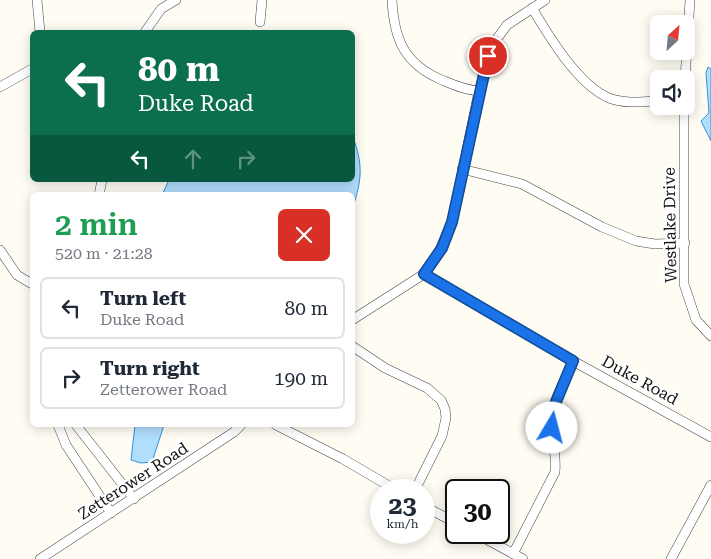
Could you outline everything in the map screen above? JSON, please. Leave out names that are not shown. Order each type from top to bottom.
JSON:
[{"type":"street","points":[[37,0],[40,30]]},
{"type":"street","points":[[147,30],[161,9],[176,0]]},
{"type":"street","points":[[260,22],[262,0]]},
{"type":"street","points":[[392,0],[393,14],[401,44],[413,64],[466,90],[479,91]]},
{"type":"street","points":[[355,318],[424,274],[437,256],[449,231],[485,65],[496,39],[507,25],[545,0]]},
{"type":"street","points":[[686,70],[690,0]]},
{"type":"street","points":[[532,8],[557,49],[600,92],[609,97],[627,102],[650,101]]},
{"type":"street","points":[[0,87],[30,70]]},
{"type":"street","name":"Westlake Drive","points":[[684,115],[684,276],[689,302],[696,320],[711,336]]},
{"type":"street","points":[[462,169],[522,184],[602,227],[636,240],[655,244],[685,243]]},
{"type":"street","points":[[0,250],[17,275],[30,283]]},
{"type":"street","name":"Duke Road","points":[[424,274],[573,361],[711,437]]},
{"type":"street","points":[[355,348],[386,368],[427,388],[441,400],[446,418],[442,436],[420,479]]},
{"type":"street","points":[[513,554],[555,472],[553,409],[573,361]]},
{"type":"street","points":[[59,427],[66,445],[111,514]]},
{"type":"street","points":[[78,427],[134,499]]},
{"type":"street","name":"Zetterower Road","points":[[40,559],[134,499],[239,427]]},
{"type":"street","points":[[280,427],[377,479]]},
{"type":"street","points":[[671,559],[711,485]]},
{"type":"street","points":[[495,544],[523,559]]},
{"type":"water","points":[[708,67],[711,69],[711,141],[701,121],[709,113],[706,73]]},
{"type":"water","points":[[355,145],[360,164],[360,180],[355,199],[355,192],[163,192],[168,182],[355,182]]},
{"type":"water","points":[[135,427],[163,427],[152,462],[141,463],[131,460]]},
{"type":"route","points":[[488,56],[452,222],[442,248],[424,274],[573,361],[553,409],[552,428]]}]
